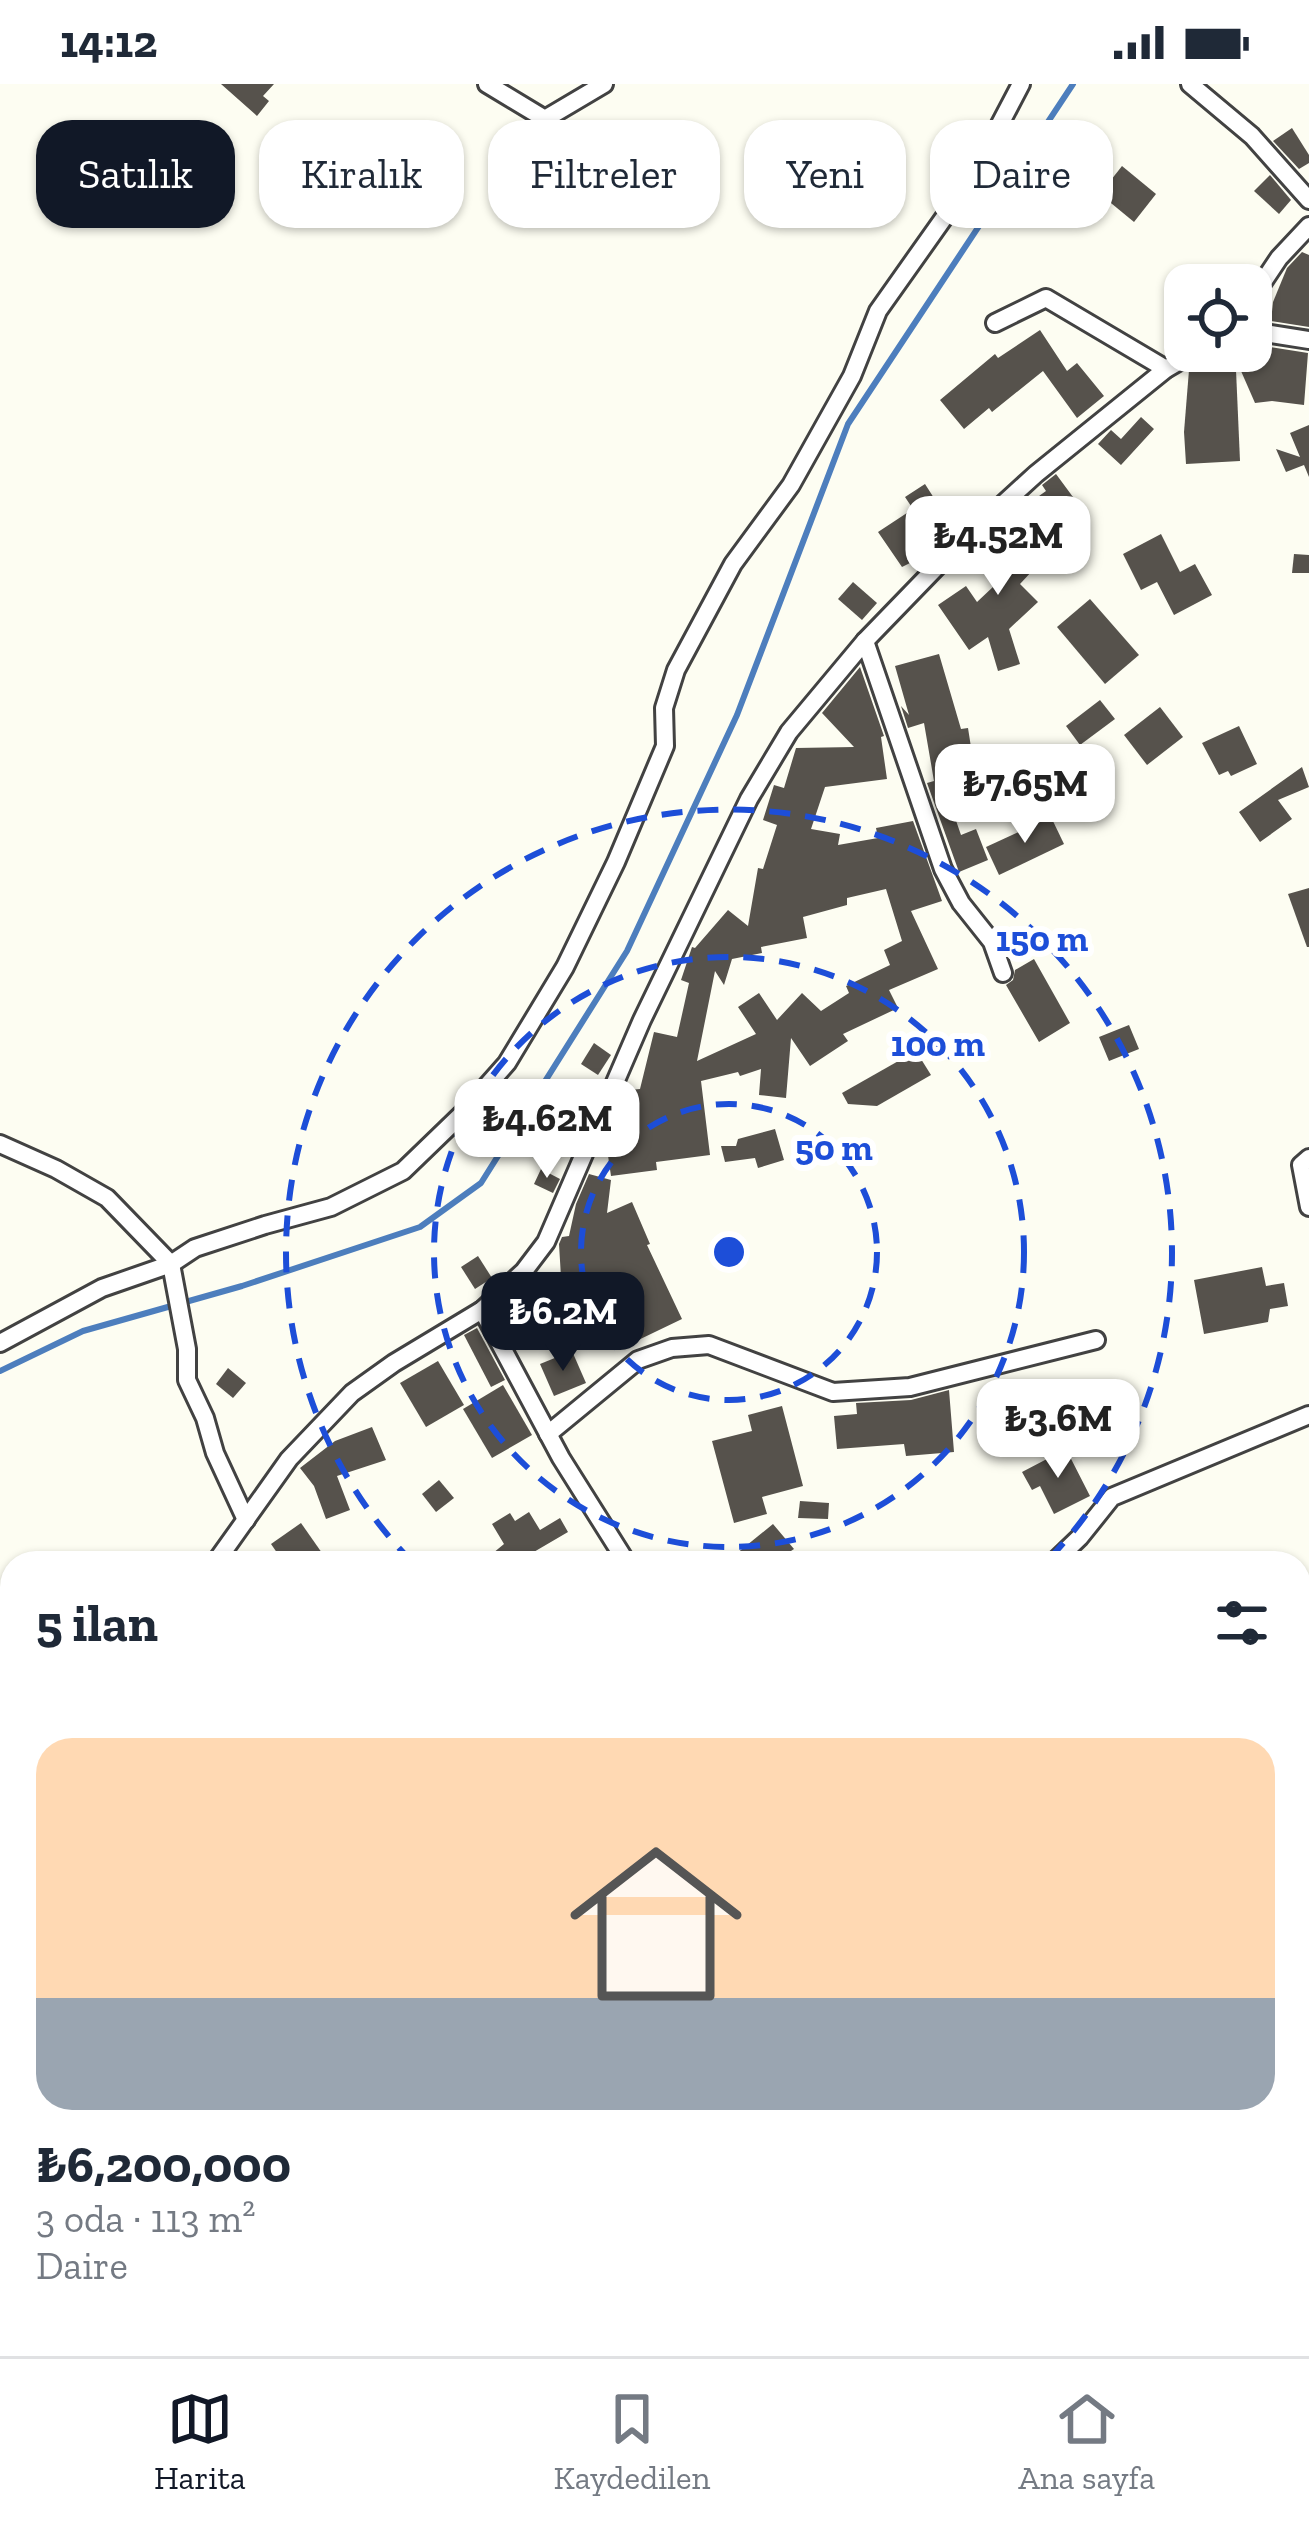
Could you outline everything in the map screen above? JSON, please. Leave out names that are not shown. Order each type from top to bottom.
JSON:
[{"type":"street","points":[[487,84],[545,119],[604,84]]},
{"type":"street","points":[[0,1343],[102,1288],[171,1264],[195,1248],[331,1208],[403,1172],[507,1064],[565,967],[616,862],[665,746],[664,708],[676,670],[733,564],[791,485],[852,376],[878,310],[970,182],[1021,84]]},
{"type":"street","points":[[1190,84],[1252,136],[1309,200]]},
{"type":"street","points":[[1272,268],[1309,226]]},
{"type":"street","points":[[995,323],[1046,298],[1164,368]]},
{"type":"street","points":[[1272,334],[1309,340]]},
{"type":"street","points":[[224,1551],[289,1459],[352,1394],[482,1310],[524,1271],[546,1242],[642,1020],[749,799],[789,732],[866,641],[955,548],[1036,474],[1164,371]]},
{"type":"street","points":[[866,641],[943,869],[961,903],[992,942],[1003,974]]},
{"type":"street","points":[[0,1144],[107,1198],[171,1264],[188,1349],[187,1380],[246,1520]]},
{"type":"street","points":[[1309,1158],[1300,1165],[1309,1208]]},
{"type":"street","points":[[482,1310],[548,1434],[620,1551]]},
{"type":"street","points":[[548,1434],[638,1360],[672,1348],[709,1345],[832,1392],[910,1387],[1096,1340]]},
{"type":"street","points":[[1065,1551],[1112,1497],[1309,1415]]},
{"type":"building","points":[[221,84],[274,84],[263,96],[269,101],[257,116]]},
{"type":"building","points":[[1292,128],[1309,155],[1309,163],[1299,169],[1273,141]]},
{"type":"building","points":[[1122,166],[1156,194],[1134,222],[1113,205],[1113,177]]},
{"type":"building","points":[[1270,175],[1291,200],[1279,214],[1254,191]]},
{"type":"building","points":[[1302,252],[1309,255],[1309,327],[1272,321],[1273,302],[1287,268]]},
{"type":"building","points":[[1040,330],[1067,371],[1077,363],[1104,396],[1077,418],[1043,371],[964,429],[940,400],[995,354],[998,358]]},
{"type":"building","points":[[1272,347],[1308,353],[1304,405],[1255,403],[1241,372],[1272,372]]},
{"type":"building","points":[[1189,372],[1236,372],[1240,461],[1186,464]]},
{"type":"building","points":[[1141,417],[1154,429],[1121,465],[1098,444],[1111,430],[1121,439]]},
{"type":"building","points":[[1309,425],[1309,477],[1304,465],[1286,472],[1276,449],[1300,457],[1290,433]]},
{"type":"building","points":[[1056,474],[1087,516],[1058,537],[1032,501],[1046,491],[1042,485]]},
{"type":"building","points":[[925,484],[955,531],[902,567],[878,532],[913,509],[905,497]]},
{"type":"building","points":[[1007,518],[1046,556],[1020,584],[1038,602],[1009,629],[1020,664],[998,671],[988,637],[969,650],[938,605],[966,586],[977,602],[1012,569],[984,543]]},
{"type":"building","points":[[1161,534],[1180,572],[1195,564],[1212,595],[1174,615],[1157,582],[1141,590],[1123,554]]},
{"type":"building","points":[[1294,554],[1309,555],[1309,573],[1292,573]]},
{"type":"building","points":[[853,582],[877,603],[862,620],[838,599]]},
{"type":"building","points":[[1090,599],[1139,655],[1105,684],[1057,627]]},
{"type":"building","points":[[939,654],[961,729],[968,728],[973,760],[958,762],[971,799],[951,806],[961,835],[976,829],[988,860],[959,872],[927,783],[934,781],[924,723],[908,728],[901,706],[909,715],[895,666]]},
{"type":"building","points":[[860,667],[884,736],[887,779],[825,787],[811,829],[840,834],[838,845],[878,838],[876,828],[913,821],[942,901],[911,911],[938,969],[889,990],[898,1008],[843,1034],[848,1041],[810,1066],[791,1038],[786,1098],[759,1095],[761,1069],[701,1081],[710,1155],[656,1162],[657,1170],[611,1176],[606,1142],[624,1140],[623,1130],[629,1129],[629,1090],[640,1089],[654,1032],[677,1037],[689,983],[681,980],[692,947],[728,910],[748,926],[758,868],[763,869],[777,825],[763,820],[774,785],[784,788],[796,748],[854,747],[822,713]],"holes":[[[886,889],[902,941],[884,950],[890,965],[846,986],[849,993],[821,1011],[802,993],[777,1020],[759,993],[738,1007],[756,1034],[697,1061],[715,971],[724,985],[732,959],[762,953],[761,947],[807,938],[803,917],[847,905],[847,898]]]},
{"type":"building","points":[[1100,700],[1115,719],[1080,745],[1066,726]]},
{"type":"building","points":[[1160,707],[1183,737],[1147,765],[1124,735]]},
{"type":"building","points":[[1239,726],[1257,764],[1231,776],[1228,771],[1219,775],[1202,743]]},
{"type":"building","points":[[1302,767],[1309,787],[1278,800],[1292,819],[1260,842],[1239,812]]},
{"type":"building","points":[[1051,817],[1064,844],[999,875],[986,847]]},
{"type":"building","points":[[1309,888],[1309,947],[1307,947],[1288,894]]},
{"type":"building","points":[[1034,959],[1070,1023],[1039,1042],[1006,985],[1015,970]]},
{"type":"building","points":[[1129,1025],[1139,1049],[1109,1061],[1099,1037]]},
{"type":"building","points":[[594,1043],[611,1055],[598,1075],[581,1064]]},
{"type":"building","points":[[916,1051],[931,1075],[877,1106],[848,1104],[842,1093]]},
{"type":"building","points":[[775,1129],[784,1160],[758,1168],[755,1158],[725,1162],[721,1146],[736,1146],[738,1139]]},
{"type":"building","points":[[541,1169],[560,1179],[553,1193],[534,1184]]},
{"type":"building","points":[[589,1174],[611,1180],[607,1213],[632,1202],[682,1319],[630,1344],[608,1300],[563,1317],[561,1312],[502,1321],[498,1313],[519,1293],[555,1288],[547,1282],[561,1277],[559,1244],[569,1236]]},
{"type":"building","points":[[478,1256],[492,1278],[475,1289],[461,1267]]},
{"type":"building","points":[[1262,1267],[1266,1286],[1284,1283],[1288,1306],[1270,1309],[1268,1322],[1204,1334],[1194,1280]]},
{"type":"building","points":[[477,1328],[505,1380],[491,1387],[464,1335]]},
{"type":"building","points":[[572,1351],[586,1383],[554,1396],[540,1364]]},
{"type":"building","points":[[438,1361],[464,1405],[426,1427],[400,1383]]},
{"type":"building","points":[[228,1368],[246,1383],[233,1398],[216,1384]]},
{"type":"building","points":[[503,1385],[532,1435],[492,1458],[463,1409]]},
{"type":"building","points":[[949,1390],[954,1452],[906,1456],[904,1444],[837,1449],[834,1416],[857,1414],[856,1403],[911,1400]]},
{"type":"building","points":[[782,1406],[803,1486],[762,1497],[767,1514],[734,1523],[712,1441],[752,1431],[748,1415]]},
{"type":"building","points":[[372,1427],[386,1460],[337,1476],[350,1510],[326,1519],[314,1486],[300,1468],[335,1441]]},
{"type":"building","points":[[1066,1449],[1090,1496],[1054,1514],[1040,1486],[1032,1490],[1022,1472]]},
{"type":"building","points":[[439,1480],[454,1498],[436,1512],[422,1494]]},
{"type":"building","points":[[800,1501],[829,1503],[828,1519],[798,1518]]},
{"type":"building","points":[[529,1512],[540,1530],[560,1518],[568,1532],[536,1551],[496,1551],[504,1544],[492,1524],[510,1513],[515,1521]]},
{"type":"building","points":[[301,1523],[321,1551],[276,1551],[271,1544]]},
{"type":"building","points":[[773,1524],[794,1549],[791,1551],[740,1551]]},
{"type":"waterway","points":[[0,1371],[83,1331],[242,1286],[420,1227],[481,1183],[627,951],[737,715],[848,424],[1073,84]]}]
